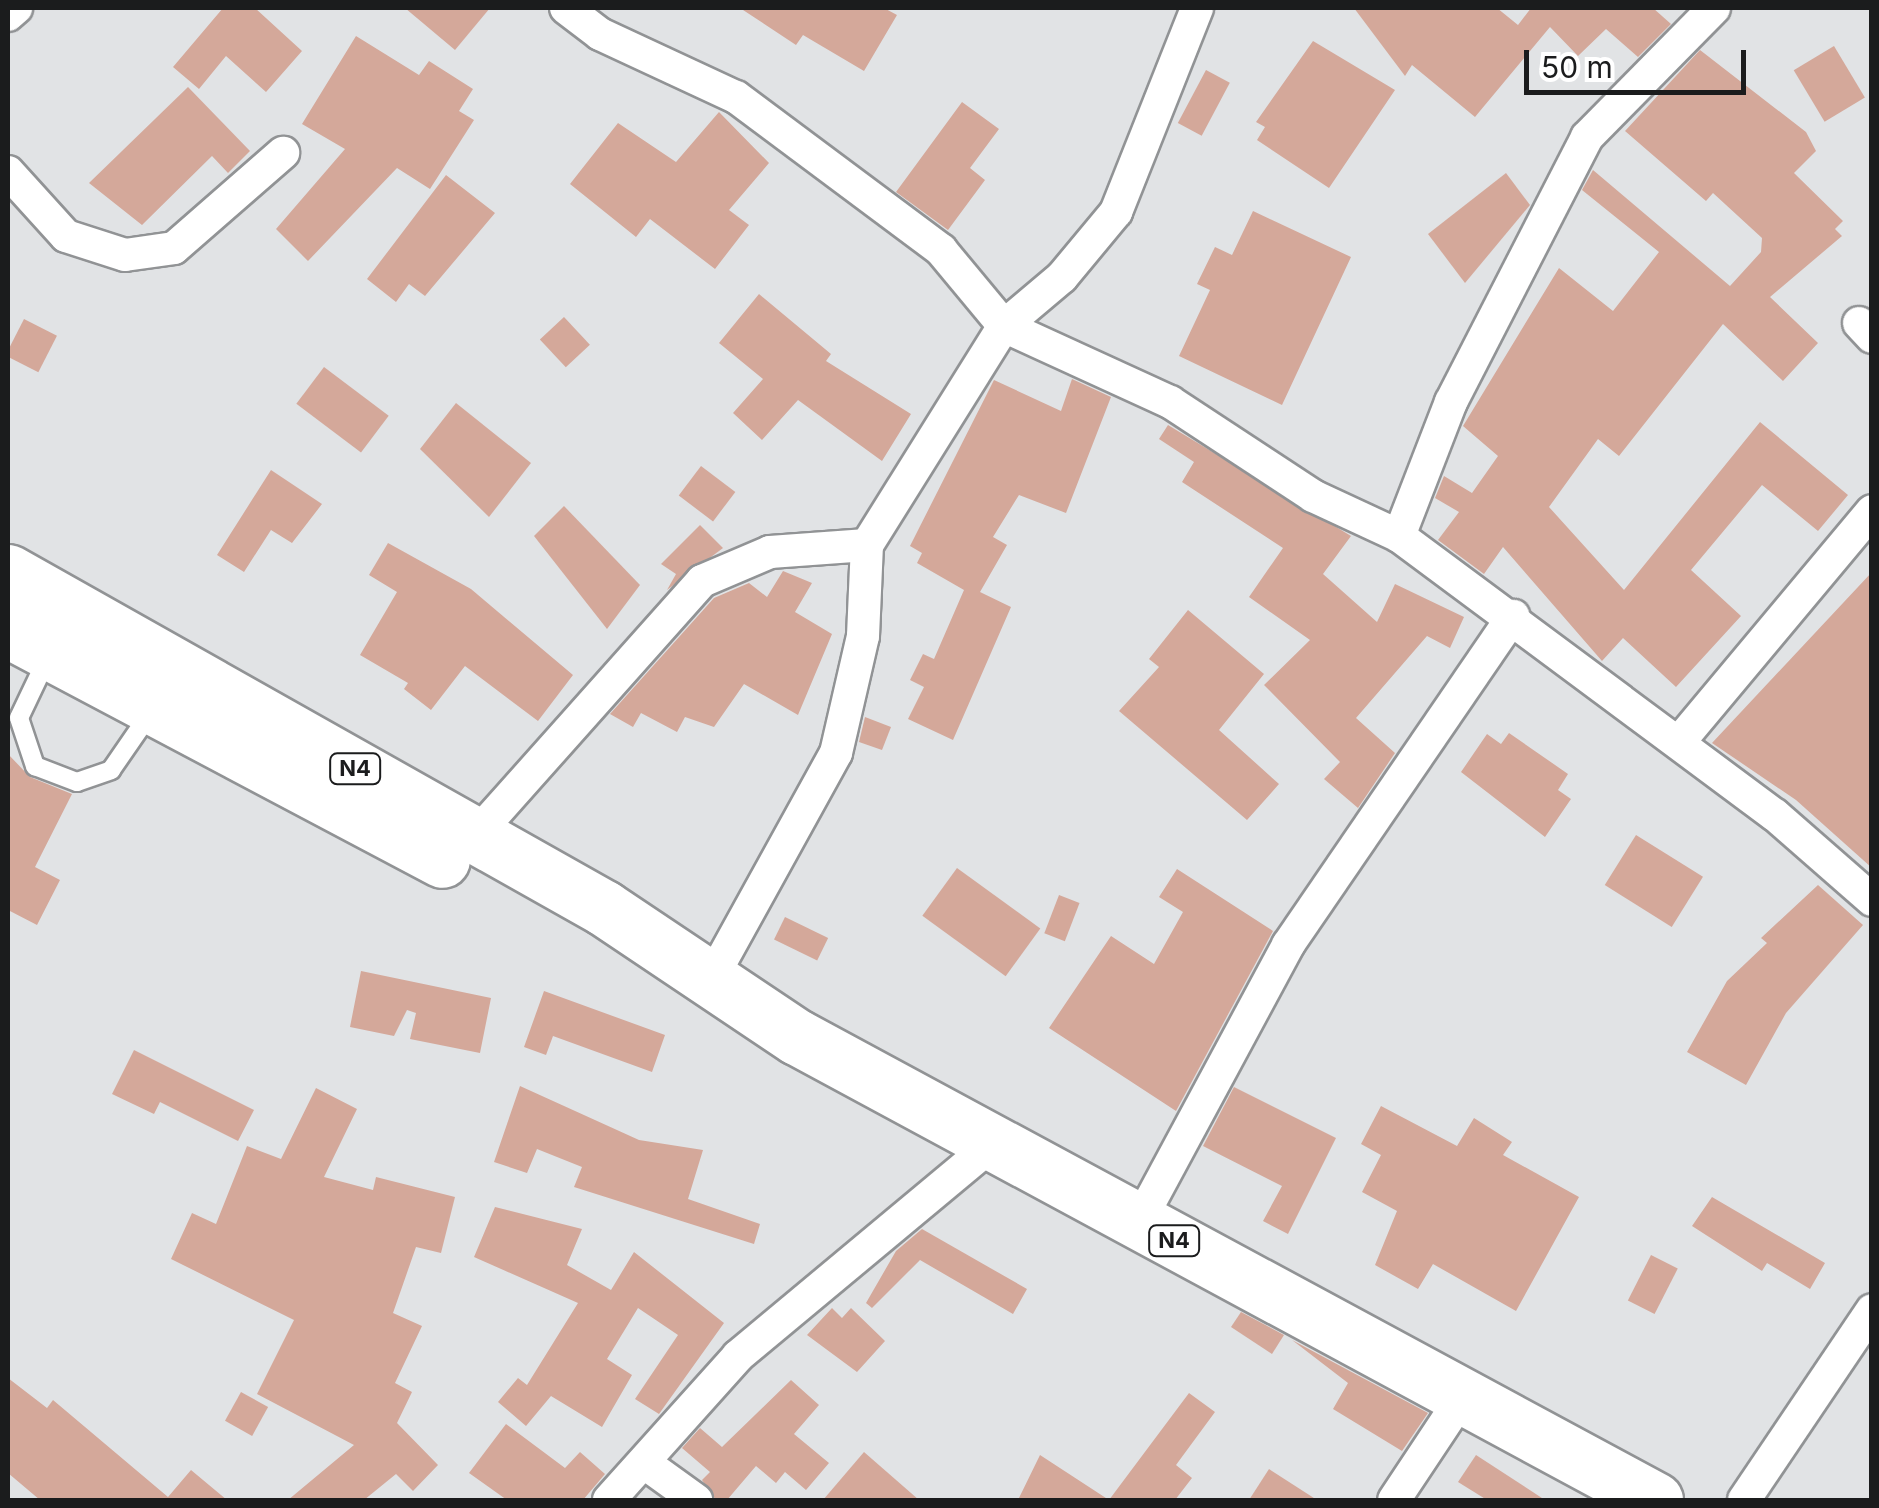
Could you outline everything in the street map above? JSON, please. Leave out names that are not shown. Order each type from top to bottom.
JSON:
[{"type":"highway","name":"N4","points":[[8,572],[604,908],[703,979],[994,1143],[1655,1500]]},
{"type":"highway","name":"N4","points":[[29,641],[596,942],[703,979]]},
{"type":"street","points":[[8,16],[16,8]]},
{"type":"street","points":[[566,8],[767,119],[941,250],[1004,326],[1170,402],[1313,496],[1399,536],[1680,742],[1872,900]]},
{"type":"street","points":[[703,979],[836,754],[863,636],[868,545],[1004,326],[1062,277],[1116,212],[1197,8]]},
{"type":"street","points":[[1399,536],[1451,402],[1587,136],[1714,8]]},
{"type":"street","points":[[8,172],[66,236],[125,255],[174,248],[283,153]]},
{"type":"street","points":[[1680,742],[1872,511]]},
{"type":"street","points":[[474,837],[702,581],[770,552],[868,545]]},
{"type":"street","points":[[1139,1222],[1288,945],[1513,616]]},
{"type":"street","points":[[609,1500],[646,1464],[738,1356],[994,1143]]},
{"type":"street","points":[[1744,1500],[1872,1310]]},
{"type":"street","points":[[1394,1500],[1462,1396]]},
{"type":"street","points":[[646,1464],[696,1500]]},
{"type":"lane","points":[[29,641],[19,718],[35,766],[77,782],[111,770],[154,707]]},
{"type":"building","points":[[223,8],[255,8],[302,51],[266,92],[226,56],[199,89],[173,67]]},
{"type":"building","points":[[405,8],[490,8],[455,50]]},
{"type":"building","points":[[740,8],[884,8],[897,15],[864,71],[803,35],[796,45]]},
{"type":"building","points":[[1354,8],[1497,8],[1518,25],[1531,8],[1653,8],[1671,24],[1638,57],[1606,29],[1578,56],[1550,27],[1475,117],[1412,65],[1405,76]]},
{"type":"building","points":[[356,36],[419,75],[429,61],[473,89],[459,111],[474,120],[430,189],[397,168],[308,261],[276,229],[345,149],[302,124]]},
{"type":"building","points":[[1313,41],[1395,90],[1329,188],[1257,140],[1265,127],[1256,122]]},
{"type":"building","points":[[1834,46],[1865,97],[1825,122],[1794,70]]},
{"type":"building","points":[[1700,50],[1806,132],[1816,151],[1794,173],[1843,221],[1835,229],[1842,236],[1770,297],[1818,343],[1783,381],[1723,324],[1619,456],[1598,439],[1549,507],[1624,590],[1760,422],[1848,495],[1818,531],[1762,485],[1691,570],[1741,616],[1676,687],[1623,638],[1602,661],[1503,547],[1484,574],[1438,540],[1459,512],[1435,498],[1444,476],[1472,493],[1498,456],[1463,426],[1559,268],[1613,311],[1659,252],[1582,190],[1593,170],[1730,286],[1761,252],[1762,238],[1713,193],[1706,201],[1625,131]]},
{"type":"building","points":[[1206,70],[1230,83],[1202,136],[1178,123]]},
{"type":"building","points":[[188,87],[250,151],[228,173],[212,156],[142,225],[89,183]]},
{"type":"building","points":[[962,102],[999,129],[970,168],[985,180],[948,230],[896,192]]},
{"type":"building","points":[[719,112],[769,163],[729,210],[749,225],[715,269],[650,219],[636,237],[570,184],[618,123],[676,162]]},
{"type":"building","points":[[1506,173],[1530,205],[1465,283],[1428,234]]},
{"type":"building","points":[[446,175],[495,213],[425,296],[409,284],[396,302],[367,279]]},
{"type":"building","points":[[1253,211],[1351,257],[1282,405],[1179,356],[1210,290],[1197,284],[1215,247],[1232,255]]},
{"type":"building","points":[[759,294],[831,354],[826,361],[911,414],[882,461],[798,400],[762,440],[733,413],[763,379],[719,343]]},
{"type":"building","points":[[564,317],[590,345],[566,367],[540,340]]},
{"type":"building","points":[[24,319],[57,336],[38,372],[8,357]]},
{"type":"building","points":[[324,367],[389,416],[361,452],[296,404]]},
{"type":"building","points":[[1072,379],[1111,397],[1066,513],[1019,495],[993,537],[1007,545],[980,592],[1011,607],[953,740],[908,719],[924,687],[910,680],[923,654],[934,659],[964,590],[917,563],[922,553],[910,546],[994,380],[1061,411]]},
{"type":"building","points":[[456,403],[531,463],[489,517],[420,449]]},
{"type":"building","points":[[1168,425],[1351,536],[1323,574],[1377,622],[1395,584],[1464,617],[1450,648],[1427,636],[1356,718],[1395,753],[1358,808],[1324,779],[1340,762],[1264,685],[1310,640],[1249,597],[1283,548],[1182,482],[1194,462],[1159,439]]},
{"type":"building","points":[[701,466],[735,492],[713,521],[679,496]]},
{"type":"building","points":[[271,470],[322,504],[292,543],[271,530],[244,572],[217,555]]},
{"type":"building","points":[[564,506],[640,585],[607,629],[534,536]]},
{"type":"building","points":[[700,525],[723,548],[667,590],[676,574],[661,564]]},
{"type":"building","points":[[388,543],[471,589],[573,675],[538,721],[465,666],[431,710],[404,689],[408,683],[360,655],[397,592],[369,575]]},
{"type":"building","points":[[783,571],[812,583],[795,612],[832,634],[798,715],[744,684],[714,727],[685,717],[677,732],[641,713],[633,727],[610,714],[714,598],[749,583],[767,597]]},
{"type":"building","points":[[1872,572],[1872,868],[1796,800],[1712,743]]},
{"type":"building","points":[[1188,610],[1264,674],[1219,730],[1279,784],[1247,820],[1119,711],[1159,667],[1149,659]]},
{"type":"building","points":[[865,717],[891,727],[882,750],[859,742]]},
{"type":"building","points":[[1509,733],[1568,774],[1558,790],[1571,799],[1545,837],[1461,772],[1487,734],[1501,744]]},
{"type":"building","points":[[8,754],[30,777],[72,794],[35,867],[60,880],[37,925],[8,910]]},
{"type":"building","points":[[1636,835],[1703,877],[1672,927],[1605,885]]},
{"type":"building","points":[[957,868],[1040,929],[1006,976],[922,916]]},
{"type":"building","points":[[1177,869],[1273,931],[1176,1111],[1049,1028],[1111,936],[1154,964],[1183,912],[1159,897]]},
{"type":"building","points":[[1818,885],[1863,925],[1786,1013],[1746,1085],[1687,1052],[1727,981],[1767,943],[1761,938]]},
{"type":"building","points":[[1059,895],[1080,903],[1065,941],[1044,933]]},
{"type":"building","points":[[785,917],[828,938],[817,961],[774,939]]},
{"type":"building","points":[[361,971],[491,998],[480,1053],[410,1039],[416,1013],[407,1010],[394,1036],[350,1027]]},
{"type":"building","points":[[544,991],[665,1035],[652,1072],[553,1036],[546,1055],[524,1047]]},
{"type":"building","points":[[134,1050],[254,1110],[238,1141],[160,1102],[154,1114],[112,1094]]},
{"type":"building","points":[[520,1086],[639,1140],[703,1150],[688,1199],[760,1224],[754,1244],[574,1187],[582,1167],[537,1149],[527,1173],[494,1162]]},
{"type":"building","points":[[1234,1087],[1336,1138],[1288,1234],[1263,1221],[1282,1186],[1203,1146]]},
{"type":"building","points":[[316,1088],[357,1109],[324,1177],[373,1190],[376,1177],[455,1197],[441,1253],[416,1247],[393,1313],[422,1326],[395,1383],[412,1392],[397,1423],[438,1465],[413,1491],[396,1474],[364,1500],[288,1500],[354,1445],[257,1394],[294,1320],[171,1259],[192,1213],[216,1224],[247,1146],[281,1159]]},
{"type":"building","points":[[1381,1106],[1457,1146],[1474,1118],[1512,1142],[1503,1155],[1579,1197],[1516,1311],[1433,1264],[1418,1289],[1375,1265],[1397,1211],[1362,1192],[1381,1155],[1361,1144]]},
{"type":"building","points":[[1712,1197],[1825,1263],[1810,1289],[1767,1263],[1762,1271],[1692,1226]]},
{"type":"building","points":[[495,1207],[582,1229],[567,1265],[611,1290],[634,1252],[724,1323],[659,1414],[635,1399],[678,1335],[638,1308],[607,1359],[632,1375],[602,1427],[551,1396],[526,1426],[498,1402],[518,1378],[527,1385],[578,1303],[474,1257]]},
{"type":"building","points":[[922,1229],[1027,1289],[1013,1314],[920,1260],[872,1308],[866,1303],[896,1251]]},
{"type":"building","points":[[1651,1255],[1678,1269],[1655,1314],[1628,1300]]},
{"type":"building","points":[[832,1308],[842,1318],[851,1308],[885,1341],[857,1372],[807,1335]]},
{"type":"building","points":[[1241,1312],[1284,1335],[1272,1354],[1231,1327]]},
{"type":"building","points":[[1292,1340],[1428,1413],[1402,1451],[1333,1409],[1348,1383]]},
{"type":"building","points":[[8,1378],[47,1408],[53,1400],[168,1497],[191,1470],[227,1500],[40,1500],[8,1473]]},
{"type":"building","points":[[791,1380],[819,1405],[794,1434],[829,1463],[806,1490],[785,1472],[776,1483],[756,1466],[727,1500],[716,1500],[702,1480],[710,1472],[682,1448],[700,1428],[722,1447]]},
{"type":"building","points":[[241,1392],[268,1407],[252,1436],[225,1421]]},
{"type":"building","points":[[1189,1393],[1215,1412],[1176,1465],[1192,1478],[1175,1500],[1109,1500]]},
{"type":"building","points":[[506,1424],[565,1468],[580,1452],[605,1474],[583,1500],[507,1500],[469,1473]]},
{"type":"building","points":[[864,1452],[919,1500],[823,1500]]},
{"type":"building","points":[[1040,1455],[1109,1500],[1018,1500]]},
{"type":"building","points":[[1476,1455],[1545,1500],[1487,1500],[1458,1482]]},
{"type":"building","points":[[1269,1469],[1317,1500],[1249,1500]]}]
